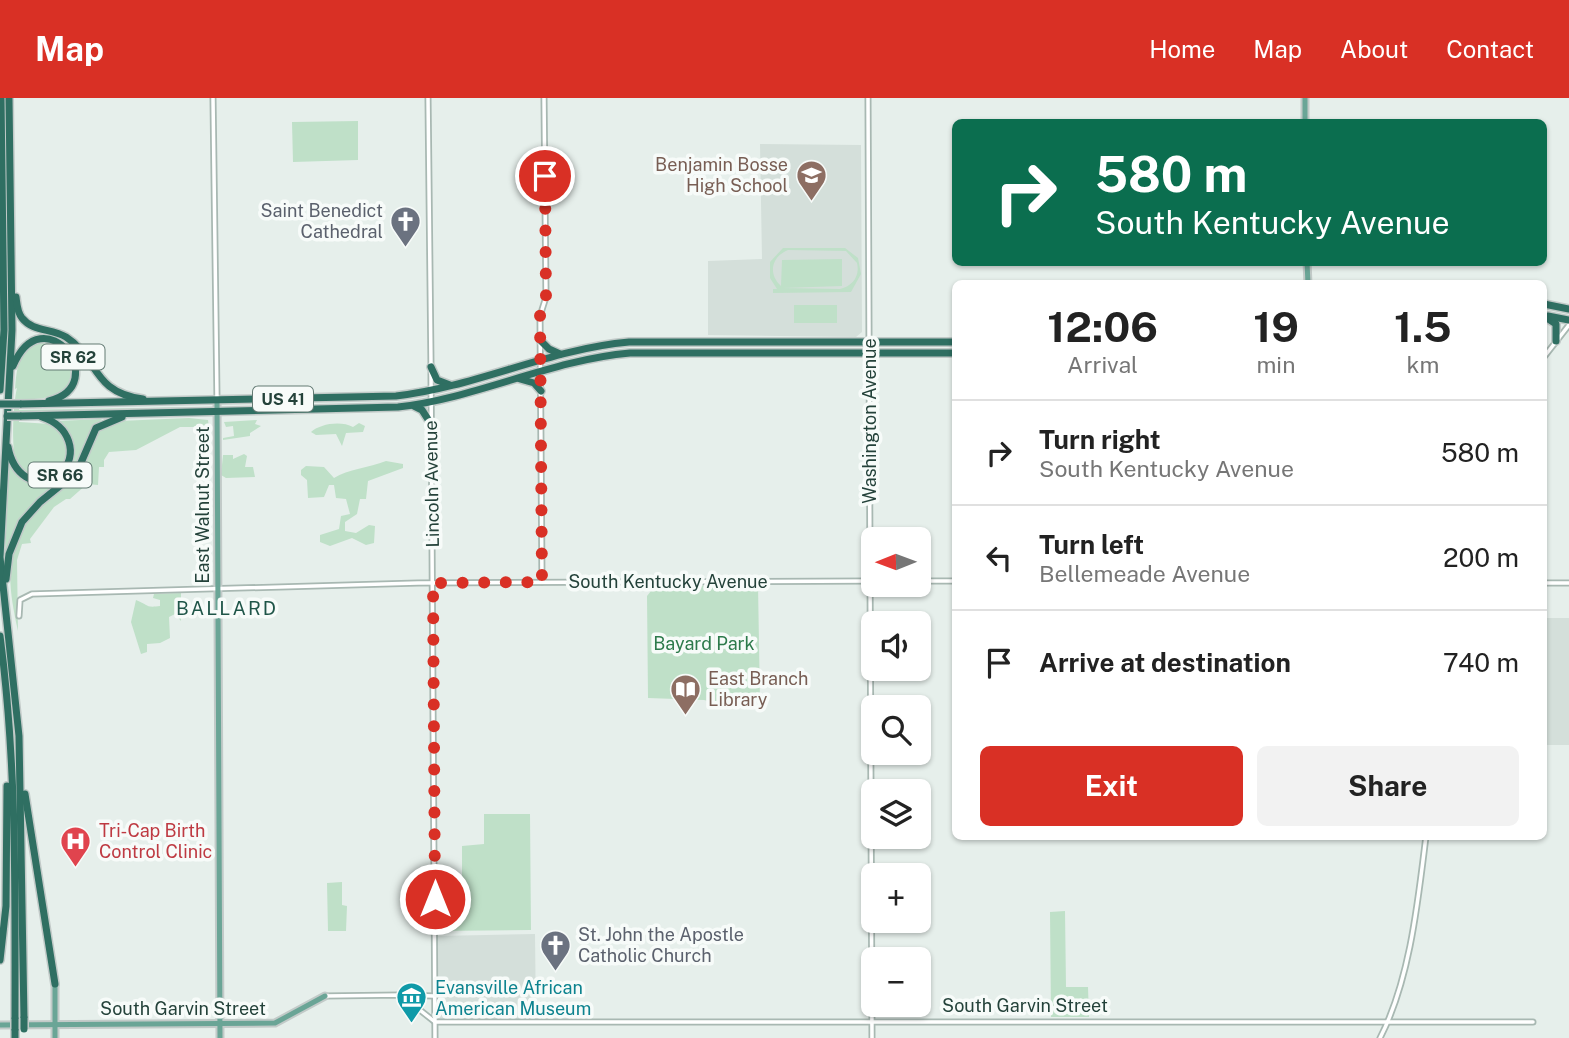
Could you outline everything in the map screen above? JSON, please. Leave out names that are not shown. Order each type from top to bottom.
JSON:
[{"type":"highway","points":[[0,390],[3,266],[1,98]]},
{"type":"highway","points":[[9,98],[12,281],[10,373],[0,535],[16,693],[24,1038]]},
{"type":"highway","points":[[0,277],[3,266]]},
{"type":"highway","points":[[12,281],[21,316],[37,329],[57,333],[73,342],[110,388],[134,398],[182,402]]},
{"type":"highway","points":[[1547,304],[1569,309]]},
{"type":"highway","points":[[1547,317],[1569,323]]},
{"type":"highway","points":[[1547,318],[1557,326],[1556,341]]},
{"type":"highway","name":"SR 62","points":[[10,373],[21,350],[37,340],[58,342],[74,360],[75,378],[65,394],[47,402],[20,404]]},
{"type":"highway","points":[[541,341],[561,354]]},
{"type":"highway","points":[[712,341],[706,346],[712,352]]},
{"type":"highway","name":"US 41","points":[[0,404],[379,397],[431,391],[561,354],[629,342],[952,342]]},
{"type":"highway","name":"US 41","points":[[0,417],[410,405],[431,402],[541,371],[616,354],[952,353]]},
{"type":"highway","points":[[431,367],[439,382],[454,385]]},
{"type":"highway","points":[[516,378],[531,381],[541,391]]},
{"type":"highway","points":[[410,405],[422,410],[431,424]]},
{"type":"highway","points":[[5,604],[9,554],[22,522],[40,502],[78,472],[96,428],[108,420],[144,413]]},
{"type":"highway","name":"SR 66","points":[[6,439],[12,465],[23,476],[41,481],[60,475],[70,458],[70,441],[57,424],[36,416]]},
{"type":"highway","points":[[0,636],[10,764],[14,869],[15,1034]]},
{"type":"highway","points":[[0,960],[6,913],[10,764]]},
{"type":"highway","points":[[19,770],[55,984]]},
{"type":"main road","points":[[1305,98],[1305,119]]},
{"type":"main road","name":"East Walnut Street","points":[[217,401],[220,1038]]},
{"type":"main road","points":[[55,984],[55,1038]]},
{"type":"main road","name":"South Garvin Street","points":[[0,1024],[281,1022],[326,996]]},
{"type":"street","name":"East Walnut Street","points":[[213,98],[217,401]]},
{"type":"street","name":"Lincoln Avenue","points":[[428,98],[435,1038]]},
{"type":"street","points":[[542,582],[540,316],[546,298],[544,98]]},
{"type":"street","name":"Washington Avenue","points":[[868,98],[872,527]]},
{"type":"street","points":[[1547,353],[1569,323]]},
{"type":"street","name":"South Kentucky Avenue","points":[[19,616],[20,600],[29,594],[433,583],[861,581]]},
{"type":"street","points":[[931,581],[952,581]]},
{"type":"street","points":[[1547,583],[1569,583]]},
{"type":"street","name":"Washington Avenue","points":[[872,597],[872,1038]]},
{"type":"street","points":[[1380,1038],[1389,1021],[1417,911],[1426,840]]},
{"type":"street","points":[[401,995],[435,1022]]},
{"type":"street","name":"South Garvin Street","points":[[326,996],[435,996]]},
{"type":"street","name":"South Garvin Street","points":[[435,1022],[1533,1022]]},
{"type":"shaded area","name":"Benjamin Bosse High School","points":[[760,144],[861,145],[862,332],[856,337],[708,335],[708,261],[762,259]]},
{"type":"shaded area","points":[[1547,618],[1569,618],[1569,745],[1547,745]]},
{"type":"shaded area","points":[[535,934],[536,1021],[436,1021],[437,936]]},
{"type":"green space","points":[[358,121],[358,160],[293,162],[292,122]]},
{"type":"green space","points":[[783,248],[845,248],[858,258],[861,274],[851,292],[773,293],[773,289],[777,289],[770,278],[770,262]],"holes":[[[788,250],[846,251],[858,268],[854,280],[845,288],[783,288],[842,286],[842,259],[782,260],[781,286],[774,276],[775,261]]]},
{"type":"green space","points":[[794,305],[837,305],[837,323],[794,323]]},
{"type":"green space","points":[[36,343],[51,343],[70,356],[69,380],[60,393],[19,400],[19,410],[197,407],[19,414],[19,422],[50,424],[67,440],[67,457],[60,470],[47,477],[32,477],[19,469],[16,463],[13,430],[18,368],[25,352]]},
{"type":"green space","points":[[189,418],[208,420],[209,427],[180,427],[136,450],[109,452],[104,460],[104,467],[99,467],[98,485],[87,484],[70,499],[54,507],[30,539],[31,543],[22,544],[17,560],[18,631],[10,577],[15,546],[32,516],[80,473],[99,428],[119,421]]},
{"type":"green space","points":[[102,419],[89,433],[75,471],[28,510],[18,524],[5,555],[9,464],[14,472],[26,480],[39,481],[63,476],[72,461],[73,447],[68,434],[58,421]]},
{"type":"green space","points":[[257,420],[255,424],[261,426],[250,433],[250,436],[223,440],[234,436],[233,426],[226,427],[224,422]]},
{"type":"green space","points":[[359,423],[365,426],[363,432],[346,433],[342,446],[336,434],[316,435],[311,432],[331,424],[353,427]]},
{"type":"green space","points":[[244,454],[247,456],[245,467],[253,467],[255,477],[226,478],[221,475],[223,455],[233,455],[233,459]]},
{"type":"green space","points":[[386,461],[403,464],[403,468],[368,481],[366,499],[360,499],[357,514],[345,522],[345,531],[356,533],[369,525],[375,526],[374,543],[366,545],[352,538],[330,546],[320,542],[320,535],[339,529],[341,516],[350,514],[346,499],[336,498],[334,485],[329,485],[324,497],[308,498],[307,480],[301,475],[301,470],[306,466],[324,467],[334,478]]},
{"type":"green space","name":"Bayard Park","points":[[758,585],[760,702],[723,705],[704,700],[648,698],[647,596],[655,586]]},
{"type":"green space","points":[[181,593],[181,621],[175,614],[169,617],[170,638],[160,643],[147,644],[147,652],[141,654],[131,622],[136,600],[149,606],[160,606],[160,600],[153,598],[154,594]]},
{"type":"green space","points":[[484,814],[530,814],[531,930],[438,931],[438,881],[462,880],[462,846],[484,844]]},
{"type":"green space","points":[[342,882],[342,905],[347,906],[346,931],[328,931],[327,883]]},
{"type":"green space","points":[[1065,911],[1066,987],[1088,987],[1089,1017],[1051,1017],[1050,912]]},
{"type":"place","name":"Benjamin Bosse High School","points":[[811,202]]},
{"type":"place","name":"Saint Benedict Cathedral","points":[[406,248]]},
{"type":"place","name":"East Branch Library","points":[[685,716]]},
{"type":"place","name":"Tri-Cap Birth Control Clinic","points":[[76,868]]},
{"type":"place","name":"St. John the Apostle Catholic Church","points":[[555,972]]},
{"type":"place","name":"Evansville African American Museum","points":[[412,1025]]},
{"type":"district","name":"BALLARD","points":[[227,608]]},
{"type":"route","points":[[435,899],[433,583],[542,582],[540,316],[546,298],[545,176]]}]
